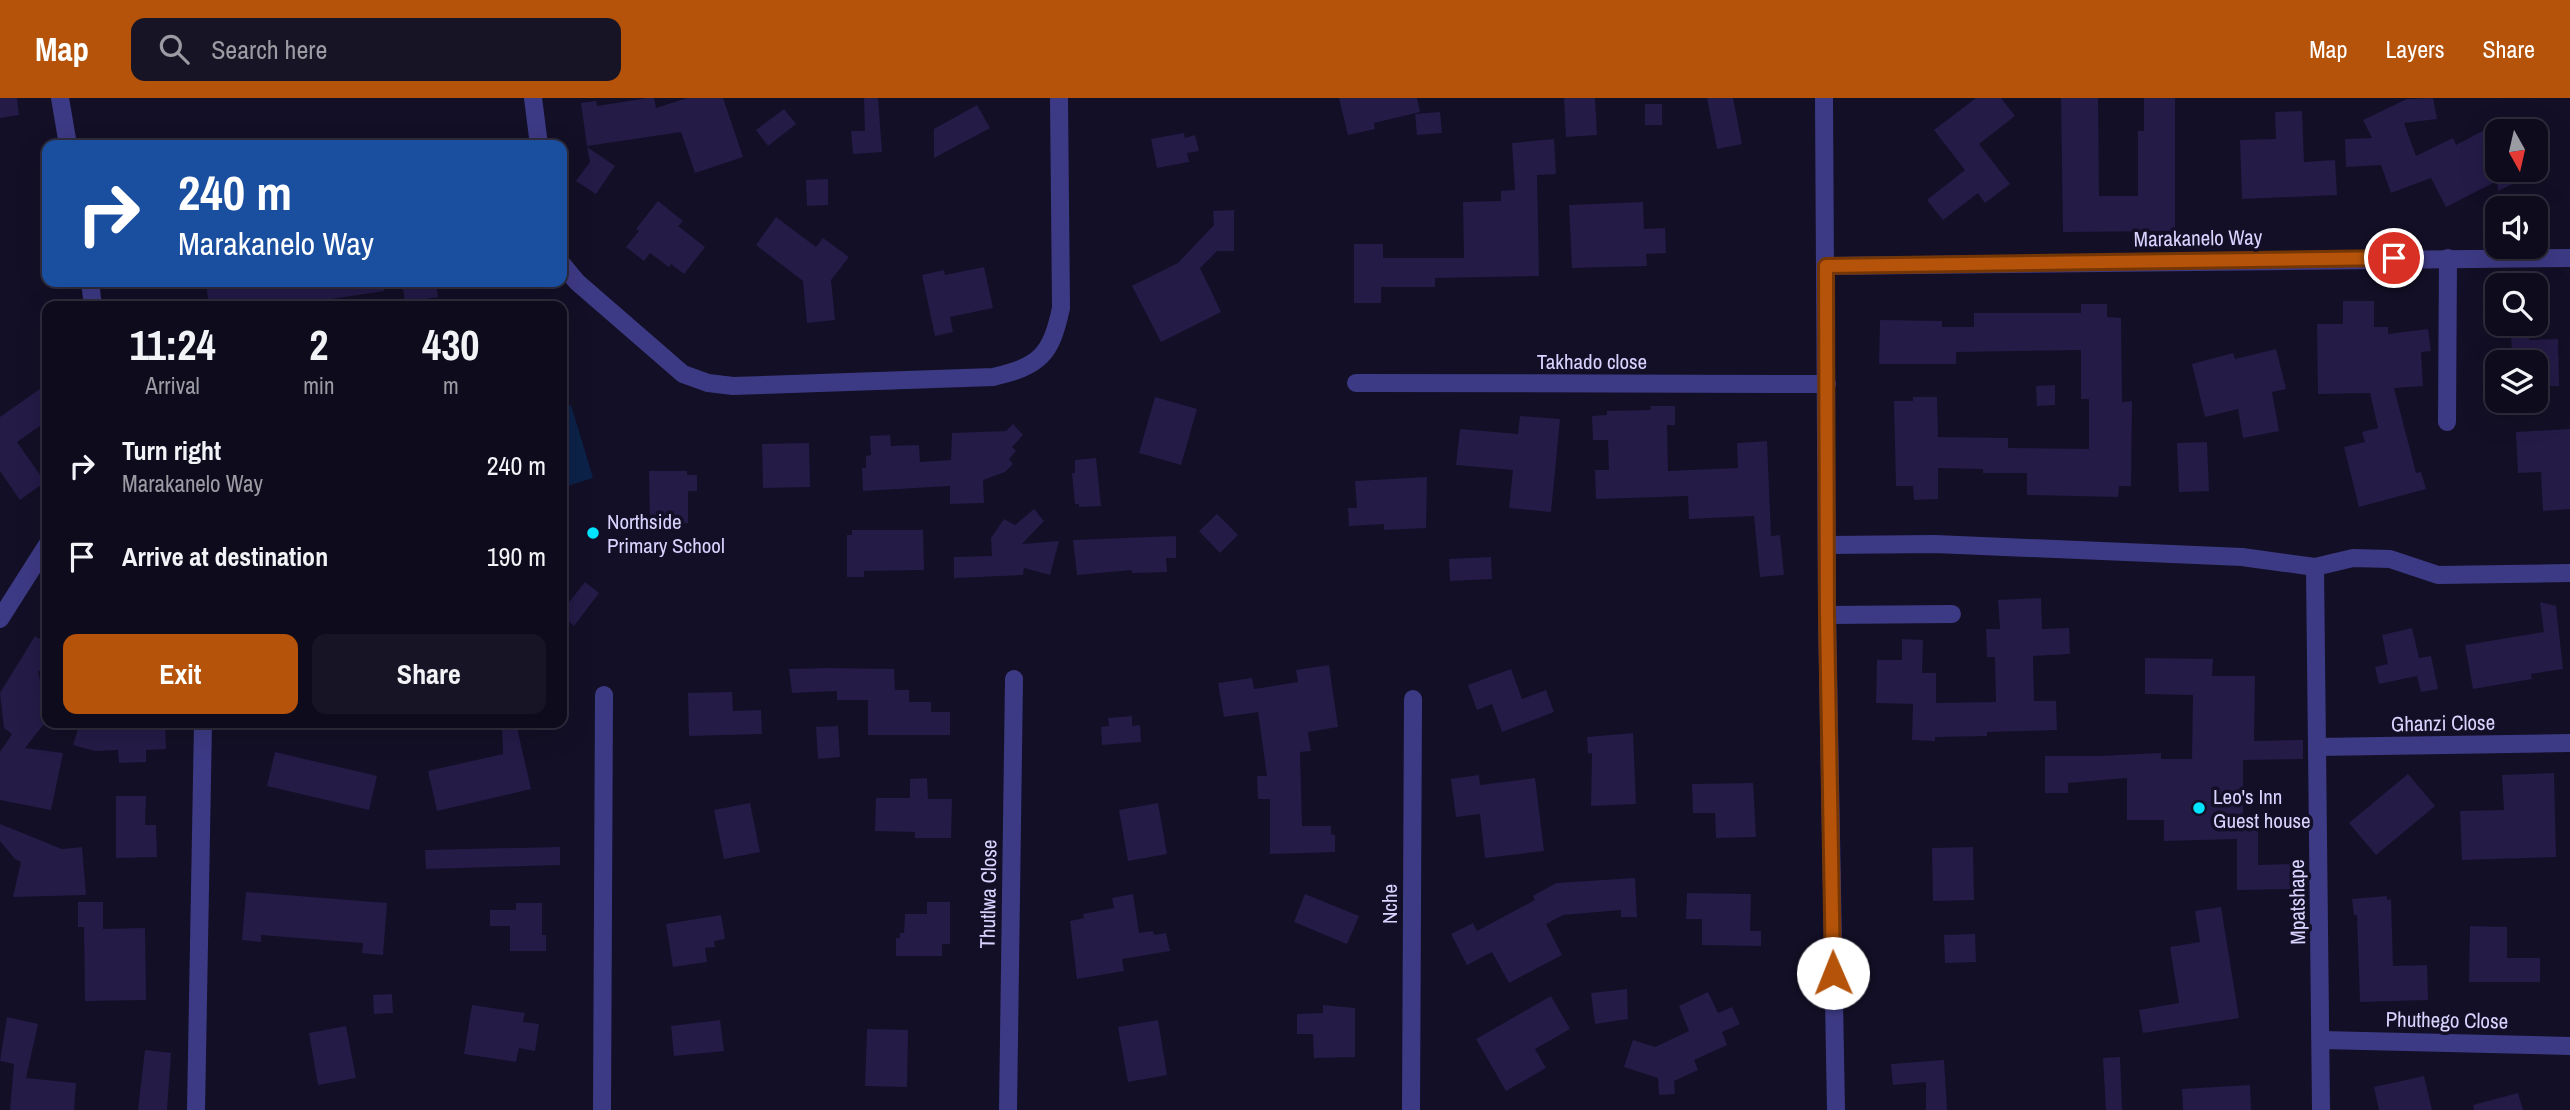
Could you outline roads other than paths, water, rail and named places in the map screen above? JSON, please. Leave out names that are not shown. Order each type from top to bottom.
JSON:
[{"type":"street","points":[[60,98],[67,140]]},
{"type":"street","points":[[533,98],[539,140]]},
{"type":"street","points":[[567,270],[577,282],[683,374],[708,383],[733,386],[979,378],[1016,372],[1044,355],[1055,336],[1061,308],[1059,98]]},
{"type":"street","points":[[1824,98],[1827,615],[1836,1110]]},
{"type":"street","points":[[2447,422],[2448,257]]},
{"type":"street","name":"Marakanelo Way","points":[[1826,266],[2448,257],[2570,258]]},
{"type":"street","name":"Takhado close","points":[[1356,383],[1827,384]]},
{"type":"street","points":[[1828,545],[1935,544],[2242,557],[2315,567],[2353,558],[2390,559],[2438,575],[2570,573]]},
{"type":"street","points":[[0,619],[42,553]]},
{"type":"street","name":"Mpatshape","points":[[2315,567],[2321,1110]]},
{"type":"street","points":[[1827,615],[1952,614]]},
{"type":"street","name":"Thutlwa Close","points":[[1008,1110],[1014,679]]},
{"type":"street","points":[[603,1110],[604,695]]},
{"type":"street","name":"Nche","points":[[1411,1110],[1413,699]]},
{"type":"street","points":[[196,1110],[203,728]]},
{"type":"street","name":"Ghanzi Close","points":[[2317,747],[2570,743]]},
{"type":"street","name":"Phuthego Close","points":[[2322,1040],[2570,1046]]},
{"type":"water","points":[[571,405],[593,478],[567,486],[567,406]]},
{"type":"place","name":"Northside Primary School","points":[[593,533]]},
{"type":"place","name":"Leo's Inn Guest house","points":[[2199,808]]}]
